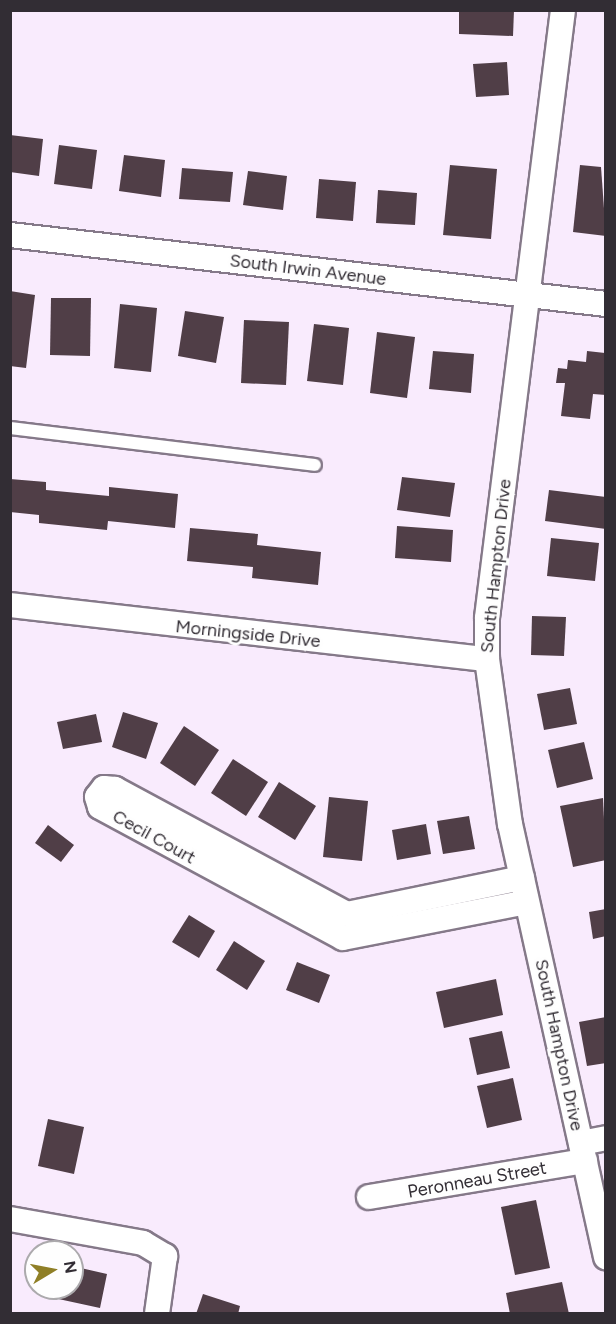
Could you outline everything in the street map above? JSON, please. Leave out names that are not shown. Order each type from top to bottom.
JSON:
[{"type":"street","name":"South Hampton Drive","points":[[563,10],[487,618],[487,659],[500,769],[606,1258]]},
{"type":"street","name":"South Irwin Avenue","points":[[10,235],[606,304]]},
{"type":"street","name":"Morningside Drive","points":[[10,605],[487,659]]},
{"type":"street","name":"Cecil Court","points":[[343,938],[100,807],[97,797],[104,788],[115,789],[347,914]]},
{"type":"street","points":[[522,878],[347,914],[343,938],[364,937],[527,902]]},
{"type":"street","name":"Peronneau Street","points":[[369,1197],[583,1152],[606,1138]]},
{"type":"street","points":[[10,1219],[143,1243],[165,1256],[157,1314]]},
{"type":"lane","points":[[10,428],[315,465]]},
{"type":"building","points":[[459,10],[514,10],[513,36],[459,34]]},
{"type":"building","points":[[507,62],[509,95],[476,97],[473,64]]},
{"type":"building","points":[[10,135],[43,139],[39,176],[10,172]]},
{"type":"building","points":[[59,145],[97,150],[92,189],[54,184]]},
{"type":"building","points":[[124,155],[165,160],[161,197],[119,191]]},
{"type":"building","points":[[450,165],[497,169],[491,239],[443,235]]},
{"type":"building","points":[[580,165],[601,167],[606,236],[573,232]]},
{"type":"building","points":[[182,168],[233,172],[230,202],[179,199]]},
{"type":"building","points":[[248,171],[287,176],[283,210],[243,205]]},
{"type":"building","points":[[319,179],[356,182],[353,221],[316,218]]},
{"type":"building","points":[[378,190],[417,193],[415,225],[376,223]]},
{"type":"building","points":[[10,291],[35,295],[26,368],[10,366]]},
{"type":"building","points":[[51,298],[91,298],[90,356],[50,355]]},
{"type":"building","points":[[120,304],[157,308],[151,372],[114,368]]},
{"type":"building","points":[[185,311],[224,317],[216,363],[178,356]]},
{"type":"building","points":[[244,320],[289,322],[286,385],[241,383]]},
{"type":"building","points":[[314,324],[349,328],[343,385],[307,381]]},
{"type":"building","points":[[377,332],[415,337],[407,398],[370,393]]},
{"type":"building","points":[[433,351],[474,354],[471,393],[429,389]]},
{"type":"building","points":[[587,351],[605,353],[606,395],[593,394],[590,419],[561,416],[565,383],[556,383],[558,368],[567,369],[568,360],[586,362]]},
{"type":"building","points":[[402,477],[455,483],[450,517],[397,510]]},
{"type":"building","points":[[10,479],[46,482],[46,490],[109,496],[109,487],[178,494],[175,528],[108,521],[107,530],[39,523],[39,515],[10,512]]},
{"type":"building","points":[[549,490],[606,497],[606,529],[545,521]]},
{"type":"building","points":[[397,526],[453,530],[451,562],[395,558]]},
{"type":"building","points":[[190,528],[258,534],[257,545],[321,552],[318,585],[252,578],[253,567],[187,561]]},
{"type":"building","points":[[551,538],[599,543],[595,581],[547,576]]},
{"type":"building","points":[[532,616],[566,617],[564,656],[531,655]]},
{"type":"building","points":[[570,688],[577,724],[544,730],[537,694]]},
{"type":"building","points":[[123,712],[158,723],[146,759],[112,747]]},
{"type":"building","points":[[96,714],[102,742],[63,749],[57,722]]},
{"type":"building","points":[[184,726],[219,750],[195,786],[160,763]]},
{"type":"building","points":[[584,742],[593,779],[557,788],[548,750]]},
{"type":"building","points":[[233,759],[268,782],[246,816],[211,793]]},
{"type":"building","points":[[279,782],[316,806],[295,840],[258,817]]},
{"type":"building","points":[[329,797],[368,801],[362,861],[323,857]]},
{"type":"building","points":[[603,798],[606,860],[573,867],[560,806]]},
{"type":"building","points":[[469,816],[475,849],[443,854],[437,821]]},
{"type":"building","points":[[426,824],[431,854],[397,860],[392,830]]},
{"type":"building","points":[[48,825],[74,845],[61,862],[35,843]]},
{"type":"building","points":[[606,909],[606,936],[593,939],[589,912]]},
{"type":"building","points":[[189,915],[215,931],[199,958],[172,942]]},
{"type":"building","points":[[234,941],[265,961],[247,990],[216,970]]},
{"type":"building","points":[[297,962],[330,975],[319,1003],[286,990]]},
{"type":"building","points":[[496,979],[503,1015],[444,1028],[436,992]]},
{"type":"building","points":[[606,1017],[606,1063],[587,1066],[579,1022]]},
{"type":"building","points":[[502,1031],[510,1068],[477,1075],[469,1038]]},
{"type":"building","points":[[513,1078],[522,1120],[487,1128],[477,1086]]},
{"type":"building","points":[[48,1119],[84,1127],[74,1174],[38,1166]]},
{"type":"building","points":[[536,1200],[550,1268],[515,1275],[501,1207]]},
{"type":"building","points":[[84,1269],[107,1274],[100,1308],[63,1300],[84,1300]]},
{"type":"building","points":[[562,1282],[569,1314],[510,1314],[506,1293]]},
{"type":"building","points":[[203,1294],[240,1306],[238,1314],[196,1314]]}]
